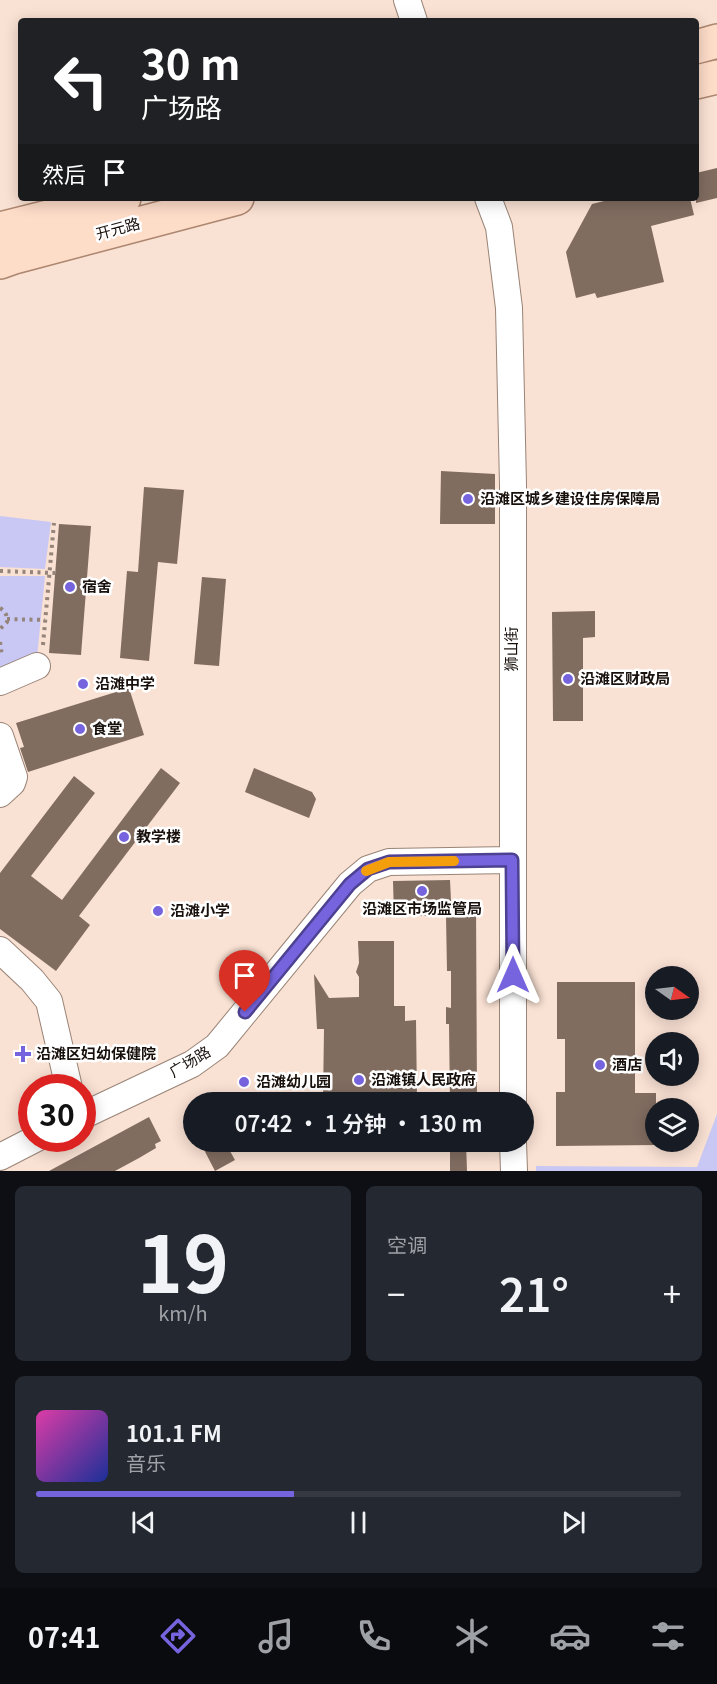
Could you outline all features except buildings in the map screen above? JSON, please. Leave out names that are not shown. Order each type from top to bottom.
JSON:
[{"type":"main road","points":[[699,46],[717,41]]},
{"type":"main road","points":[[699,81],[717,77]]},
{"type":"main road","name":"开元路","points":[[0,230],[112,201]]},
{"type":"main road","name":"开元路","points":[[0,262],[226,201]]},
{"type":"street","points":[[407,0],[413,18]]},
{"type":"street","name":"狮山街","points":[[489,201],[499,227],[509,308],[513,485],[513,1092]]},
{"type":"street","points":[[0,682],[40,659]]},
{"type":"street","points":[[0,736],[14,777],[12,783],[0,794]]},
{"type":"street","name":"广场路","points":[[96,1109],[192,1064],[217,1046],[350,884],[368,869],[389,862],[512,860]]},
{"type":"street","points":[[0,950],[32,980],[49,1001],[66,1074]]},
{"type":"street","points":[[0,1157],[18,1148]]},
{"type":"street","points":[[513,1152],[514,1171]]},
{"type":"path","points":[[40,659],[53,573],[54,523]]},
{"type":"path","points":[[0,571],[53,573]]},
{"type":"path","points":[[0,608],[4,610],[7,619],[0,629]]},
{"type":"path","points":[[7,619],[45,620]]},
{"type":"shaded area","points":[[0,516],[51,522],[45,569],[0,567]]},
{"type":"shaded area","points":[[0,576],[45,576],[37,658],[0,673]]},
{"type":"shaded area","points":[[717,1114],[717,1171],[536,1171],[536,1166],[697,1167]]},
{"type":"slow traffic","points":[[366,871],[389,862],[454,861]]},
{"type":"place","name":"沿滩区城乡建设住房保障局","points":[[468,499]]},
{"type":"place","name":"宿舍","points":[[70,587]]},
{"type":"place","name":"沿滩区财政局","points":[[568,679]]},
{"type":"place","name":"沿滩中学","points":[[83,684]]},
{"type":"place","name":"食堂","points":[[80,729]]},
{"type":"place","name":"教学楼","points":[[124,837]]},
{"type":"place","name":"沿滩区市场监管局","points":[[422,891]]},
{"type":"place","name":"沿滩小学","points":[[158,911]]},
{"type":"place","name":"沿滩区妇幼保健院","points":[[23,1054]]},
{"type":"place","name":"酒店","points":[[600,1065]]},
{"type":"place","name":"沿滩镇人民政府","points":[[359,1080]]},
{"type":"place","name":"沿滩幼儿园","points":[[244,1082]]},
{"type":"route","points":[[245,1012],[350,884],[368,869],[389,862],[512,860],[513,975]]}]
